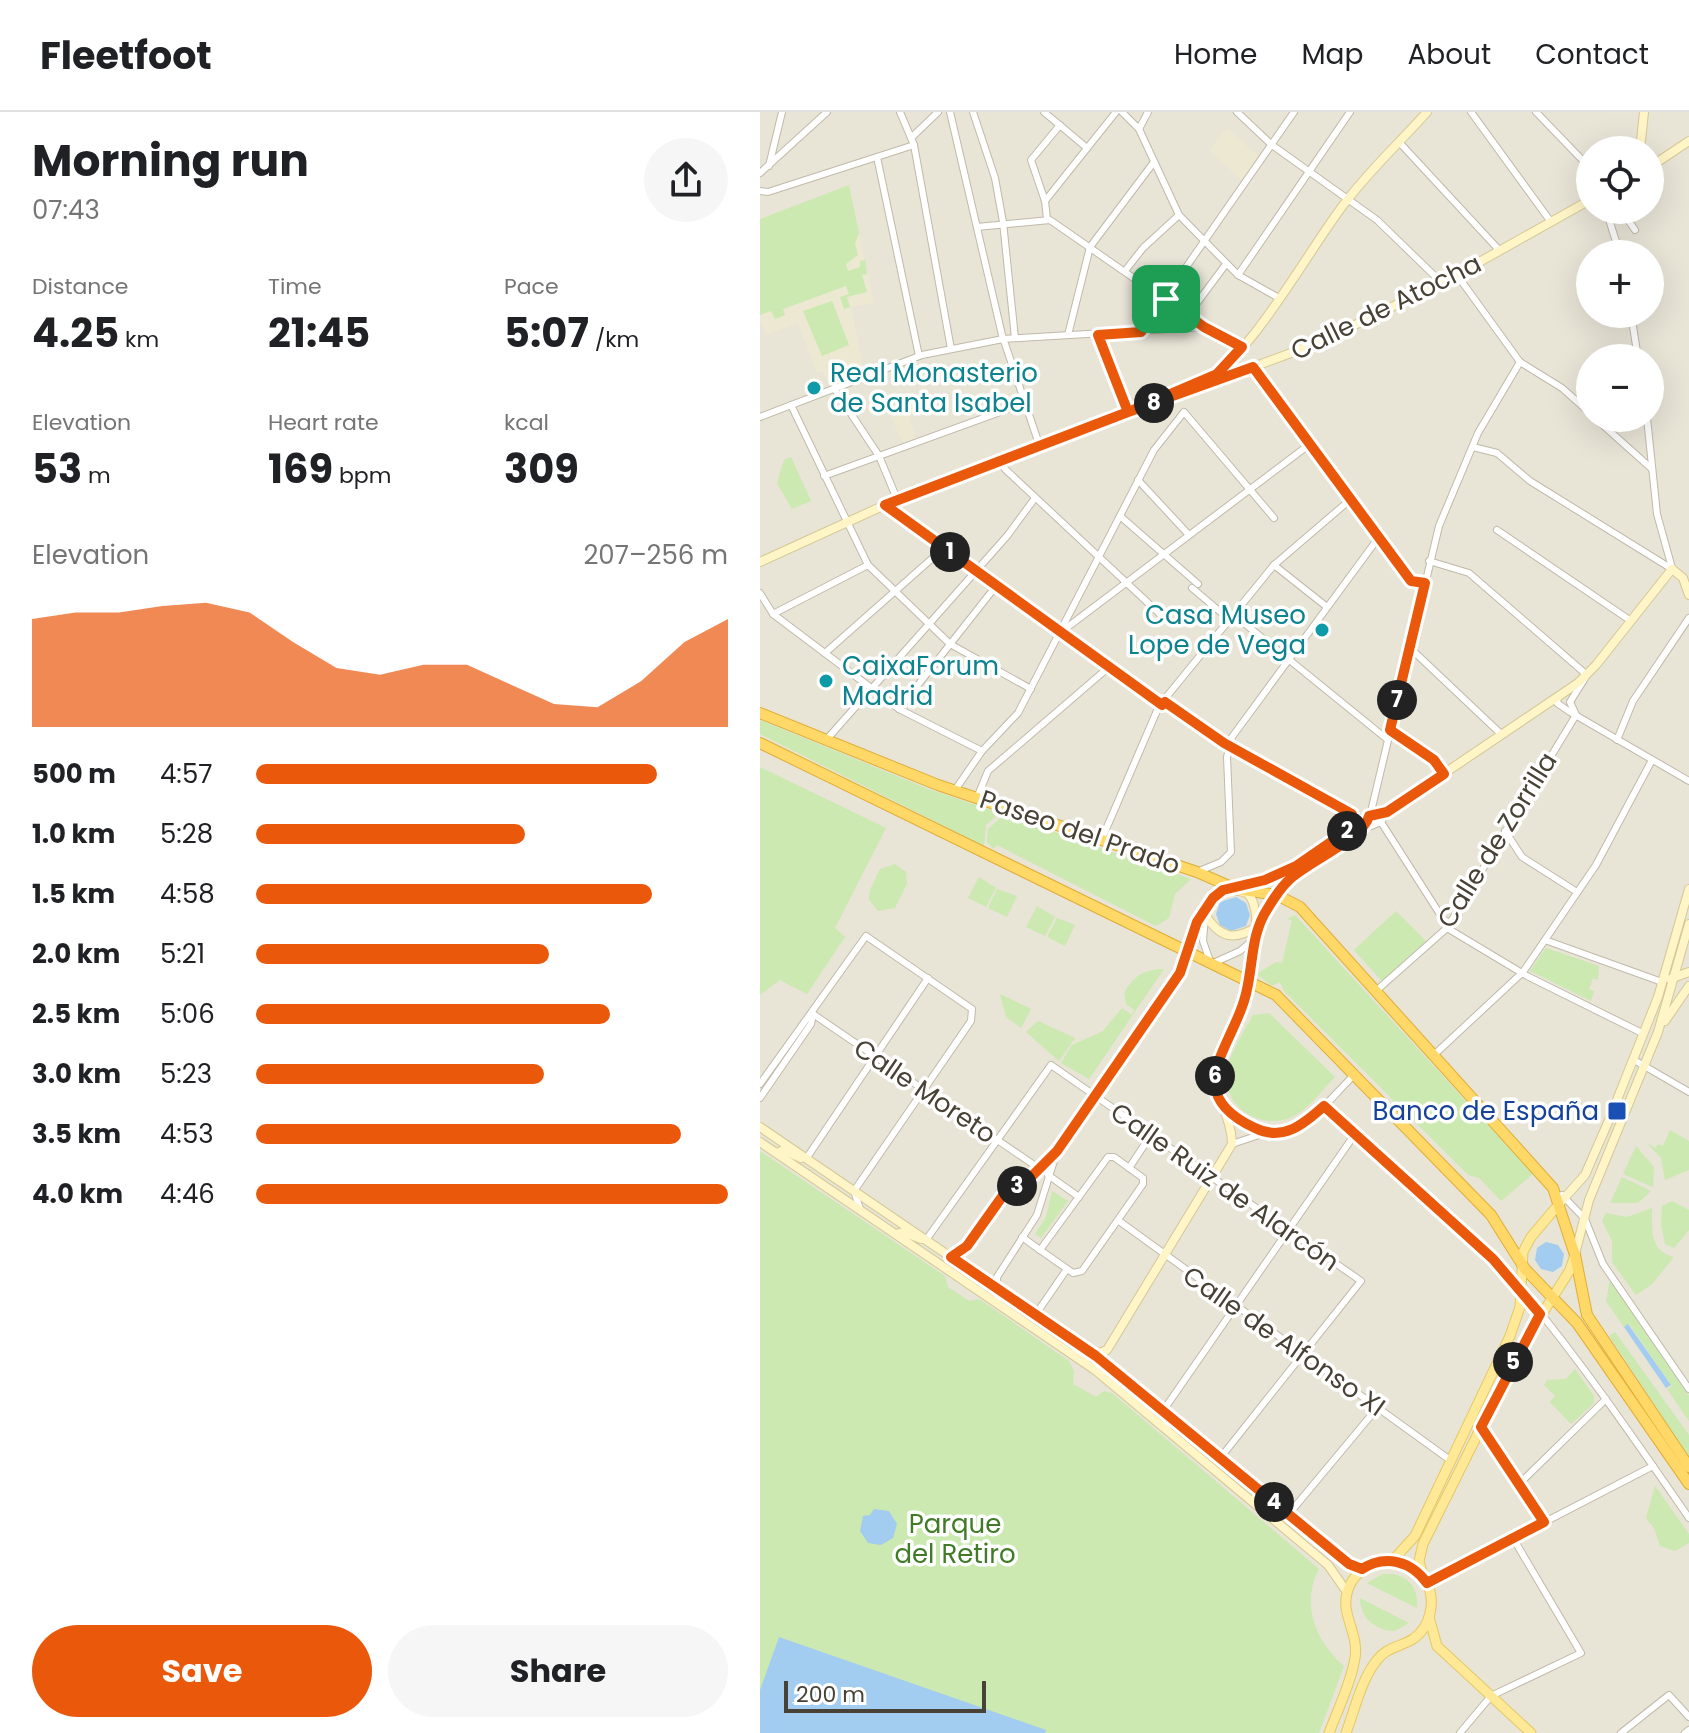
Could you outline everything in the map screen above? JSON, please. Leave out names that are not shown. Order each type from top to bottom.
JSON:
[{"type":"highway","name":"Paseo del Prado","points":[[760,713],[977,798],[1197,872],[1236,889],[1277,895],[1305,911],[1562,1200],[1587,1315],[1689,1467]]},
{"type":"highway","name":"Paseo del Prado","points":[[760,743],[1276,995],[1496,1221],[1521,1264],[1574,1318],[1689,1484]]},
{"type":"main road","points":[[1393,1560],[1415,1536],[1517,1315],[1521,1264],[1526,1245],[1562,1200]]},
{"type":"main road","points":[[1531,1733],[1437,1646],[1429,1617],[1431,1600],[1419,1561],[1423,1544],[1533,1325],[1552,1298],[1575,1255]]},
{"type":"main road","points":[[1517,1315],[1525,1324],[1533,1325]]},
{"type":"main road","points":[[1329,1733],[1354,1662],[1354,1631],[1347,1615],[1347,1592],[1362,1569],[1375,1562],[1393,1560],[1414,1568],[1425,1581]]},
{"type":"main road","points":[[1346,1733],[1370,1669],[1391,1647],[1412,1639],[1429,1617]]},
{"type":"street","points":[[769,166],[782,112]]},
{"type":"street","points":[[760,173],[827,112]]},
{"type":"street","points":[[900,112],[913,141],[951,349]]},
{"type":"street","points":[[760,191],[768,192],[877,157],[913,141],[938,112]]},
{"type":"street","points":[[950,112],[1003,339],[1039,444]]},
{"type":"street","points":[[973,112],[995,178],[1003,222],[1015,338]]},
{"type":"street","points":[[1044,112],[1087,148]]},
{"type":"street","points":[[1045,201],[1116,112]]},
{"type":"street","points":[[1122,112],[1139,129],[1179,215],[1238,275],[1279,298]]},
{"type":"street","points":[[1139,129],[1148,112]]},
{"type":"street","points":[[1237,112],[1272,145],[1377,220],[1442,283]]},
{"type":"street","points":[[1141,332],[1207,242],[1294,112]]},
{"type":"street","points":[[1238,275],[1350,112]]},
{"type":"street","points":[[977,227],[1047,219],[1204,327],[1242,347],[1347,200],[1427,112]]},
{"type":"street","points":[[1471,112],[1551,222]]},
{"type":"street","points":[[1536,112],[1576,153]]},
{"type":"street","points":[[1641,136],[1644,112]]},
{"type":"street","points":[[1047,219],[1045,201],[1031,160],[1060,125]]},
{"type":"street","points":[[1664,158],[1689,141]]},
{"type":"street","points":[[1399,142],[1500,251]]},
{"type":"street","points":[[877,157],[919,356]]},
{"type":"street","points":[[1068,335],[1090,247],[1154,162]]},
{"type":"street","name":"Calle de Atocha","points":[[760,562],[897,499],[998,459],[1318,343],[1442,283],[1576,208]]},
{"type":"street","points":[[1125,271],[1143,248],[1179,215]]},
{"type":"street","points":[[1631,224],[1635,230]]},
{"type":"street","points":[[1188,315],[1226,264]]},
{"type":"street","points":[[1457,275],[1497,334],[1513,348],[1520,362],[1576,400]]},
{"type":"street","points":[[760,417],[919,356],[951,349],[1003,339],[1204,327]]},
{"type":"street","points":[[1098,335],[1128,412]]},
{"type":"street","name":"Calle de Atocha","points":[[1128,412],[1219,372],[1242,347]]},
{"type":"street","points":[[1072,1354],[1096,1356],[1107,1350],[1232,1144],[1231,1122],[1216,1089],[1216,1063],[1244,1002],[1259,925],[1277,895],[1299,872],[1358,828],[1370,812],[1429,561],[1473,447],[1520,362]]},
{"type":"street","points":[[1253,367],[1411,581],[1425,583]]},
{"type":"street","points":[[834,388],[879,456],[897,499]]},
{"type":"street","points":[[824,476],[1025,403]]},
{"type":"street","points":[[791,405],[868,565],[950,644],[1031,689]]},
{"type":"street","points":[[955,790],[982,751],[1018,713],[1154,450],[1184,412],[1274,518]]},
{"type":"street","points":[[1611,432],[1652,469]]},
{"type":"street","points":[[1648,432],[1663,542],[1672,569]]},
{"type":"street","points":[[1061,632],[1310,444]]},
{"type":"street","points":[[1473,447],[1497,453],[1520,474],[1672,569],[1685,584],[1689,595]]},
{"type":"street","points":[[998,459],[1035,498],[1161,615]]},
{"type":"street","points":[[1138,480],[1189,535]]},
{"type":"street","points":[[827,739],[976,571],[1035,498]]},
{"type":"street","points":[[1101,841],[1163,703],[1274,565],[1351,499]]},
{"type":"street","points":[[885,505],[1109,667],[1229,746],[1352,814],[1387,812]]},
{"type":"street","points":[[1120,516],[1232,617],[1388,740]]},
{"type":"street","points":[[1497,530],[1631,621]]},
{"type":"street","points":[[1197,872],[1230,855],[1229,746],[1379,537]]},
{"type":"street","points":[[825,653],[944,548]]},
{"type":"street","points":[[1429,561],[1469,573],[1587,675]]},
{"type":"street","points":[[773,614],[868,565]]},
{"type":"street","points":[[1274,565],[1327,607]]},
{"type":"street","points":[[998,1304],[996,1287],[999,1273],[1037,1215],[1057,1151],[1180,973],[1197,922],[1218,894],[1296,866],[1358,828],[1381,822],[1387,812],[1558,696],[1587,675],[1672,569]]},
{"type":"street","points":[[899,709],[996,586]]},
{"type":"street","points":[[760,593],[773,614],[899,709],[982,751]]},
{"type":"street","points":[[1617,740],[1633,701],[1689,618]]},
{"type":"street","points":[[1409,647],[1501,734]]},
{"type":"street","points":[[977,798],[988,771],[1109,667]]},
{"type":"street","name":"Calle de Zorrilla","points":[[1377,990],[1448,925],[1576,715],[1571,697],[1587,675]]},
{"type":"street","points":[[1558,696],[1557,703],[1689,781]]},
{"type":"street","points":[[1390,730],[1434,760],[1444,774]]},
{"type":"street","points":[[1435,1054],[1523,972],[1596,865],[1652,760]]},
{"type":"street","points":[[1352,814],[1358,828]]},
{"type":"street","points":[[1381,822],[1448,925],[1523,972],[1644,1034]]},
{"type":"street","points":[[1505,831],[1522,857],[1577,892]]},
{"type":"street","points":[[1236,889],[1251,896],[1259,925]]},
{"type":"street","points":[[1689,889],[1662,982],[1634,1060],[1589,1168],[1562,1200],[1585,1219],[1603,1264],[1689,1389]]},
{"type":"street","points":[[1205,915],[1218,931],[1229,937],[1247,934],[1259,925]]},
{"type":"street","points":[[1205,915],[1203,941],[1211,964],[1240,951],[1254,939]]},
{"type":"street","points":[[1575,1255],[1585,1219],[1658,1032],[1689,924]]},
{"type":"street","points":[[760,1084],[866,936],[972,1009],[971,1021],[854,1191]]},
{"type":"street","points":[[1545,940],[1662,982],[1689,972]]},
{"type":"street","points":[[1682,948],[1689,961]]},
{"type":"street","points":[[806,1159],[928,978]]},
{"type":"street","points":[[1658,1032],[1689,986]]},
{"type":"street","points":[[760,1098],[811,1024],[813,1014]]},
{"type":"street","name":"Calle Moreto","points":[[813,1014],[1037,1167]]},
{"type":"street","points":[[1634,1060],[1689,1092]]},
{"type":"street","name":"Calle Ruiz de Alarcón","points":[[997,1141],[1051,1065],[1361,1281],[1304,1355]]},
{"type":"street","points":[[1232,1144],[1265,1133],[1295,1129],[1324,1106],[1353,1076]]},
{"type":"street","points":[[1324,1106],[1493,1259],[1520,1288],[1556,1330],[1689,1518]]},
{"type":"street","points":[[1224,1108],[1265,1133]]},
{"type":"street","points":[[760,1127],[1096,1356],[1349,1564],[1362,1569]]},
{"type":"street","points":[[1221,1457],[1204,1453],[1168,1430],[1163,1411],[1355,1134]]},
{"type":"street","points":[[1129,1168],[1151,1135]]},
{"type":"street","points":[[926,1240],[997,1141]]},
{"type":"street","points":[[760,1142],[1072,1354],[1168,1430],[1328,1565],[1347,1592]]},
{"type":"street","points":[[777,1153],[783,1150],[806,1159]]},
{"type":"street","points":[[951,1257],[967,1246],[1004,1194],[1027,1181],[1037,1167],[1057,1151]]},
{"type":"street","points":[[1022,1237],[1040,1250],[1067,1269],[1077,1274],[1119,1221],[1143,1184],[1143,1178],[1114,1157],[1108,1157],[1040,1250]]},
{"type":"street","points":[[1048,1175],[1079,1197]]},
{"type":"street","points":[[854,1191],[860,1209]]},
{"type":"street","name":"Calle de Alfonso XI","points":[[1119,1221],[1450,1460]]},
{"type":"street","points":[[896,1234],[903,1232],[926,1240]]},
{"type":"street","points":[[1036,1314],[1067,1269]]},
{"type":"street","points":[[1221,1457],[1304,1355]]},
{"type":"street","points":[[1520,1483],[1606,1399]]},
{"type":"street","points":[[1237,1488],[1252,1494],[1280,1516],[1288,1515],[1378,1407]]},
{"type":"street","points":[[1481,1427],[1544,1522]]},
{"type":"street","points":[[1425,1581],[1653,1466]]},
{"type":"street","points":[[1460,1733],[1491,1696],[1581,1653],[1513,1538]]},
{"type":"street","points":[[1621,1733],[1669,1695],[1689,1717]]},
{"type":"shaded area","points":[[760,112],[1689,112],[1689,1733],[760,1733]]},
{"type":"shaded area","points":[[1227,128],[1260,157],[1243,182],[1209,150]]},
{"type":"shaded area","points":[[849,185],[874,303],[851,307],[864,369],[827,383],[823,372],[817,373],[798,323],[766,335],[760,320],[760,219]]},
{"type":"shaded area","points":[[907,407],[916,439],[904,444],[889,414]]},
{"type":"green space","points":[[849,185],[859,233],[855,243],[858,255],[846,264],[848,271],[860,267],[860,261],[865,260],[867,274],[862,275],[867,292],[847,297],[850,307],[844,309],[840,297],[849,294],[846,286],[783,309],[785,315],[775,319],[771,311],[760,315],[760,219]]},
{"type":"green space","points":[[832,301],[849,345],[822,356],[803,311]]},
{"type":"green space","points":[[791,457],[811,501],[792,509],[777,483],[784,460]]},
{"type":"green space","points":[[760,720],[931,790],[1000,813],[986,825],[984,846],[760,734]]},
{"type":"green space","points":[[760,767],[886,828],[835,928],[845,937],[807,994],[780,980],[760,995]]},
{"type":"green space","points":[[1002,817],[1011,817],[1191,879],[1175,894],[1169,918],[1156,926],[997,845],[993,849],[987,842],[988,829]]},
{"type":"green space","points":[[895,864],[906,872],[907,884],[895,908],[878,911],[869,900],[870,890],[880,869]]},
{"type":"green space","points":[[979,877],[996,888],[986,907],[968,898]]},
{"type":"green space","points":[[997,889],[1017,896],[1007,917],[988,908]]},
{"type":"green space","points":[[1037,906],[1055,917],[1045,936],[1026,927]]},
{"type":"green space","points":[[1396,911],[1426,941],[1382,981],[1354,950]]},
{"type":"green space","points":[[1295,915],[1533,1174],[1501,1201],[1479,1178],[1468,1175],[1284,991],[1280,982],[1272,986],[1257,974],[1276,962],[1282,963],[1292,920],[1287,919]]},
{"type":"green space","points":[[1057,918],[1075,925],[1065,946],[1047,937]]},
{"type":"green space","points":[[1546,948],[1599,966],[1598,980],[1593,978],[1589,989],[1594,991],[1591,1001],[1530,971]]},
{"type":"green space","points":[[1164,969],[1089,1079],[1061,1063],[1072,1045],[1103,1031],[1122,1008],[1132,1015],[1134,1010],[1126,1004],[1124,994],[1135,978],[1151,970]]},
{"type":"green space","points":[[1000,994],[1031,1009],[1021,1028],[1006,1017]]},
{"type":"green space","points":[[1269,1013],[1335,1077],[1294,1116],[1269,1121],[1257,1119],[1238,1106],[1227,1084],[1227,1071],[1253,1015]]},
{"type":"green space","points":[[1038,1021],[1075,1038],[1059,1061],[1026,1032]]},
{"type":"green space","points":[[1670,1130],[1689,1141],[1689,1170],[1665,1180],[1661,1158],[1646,1142],[1655,1148],[1658,1144],[1663,1146]]},
{"type":"green space","points":[[1636,1146],[1654,1167],[1653,1187],[1623,1174]]},
{"type":"green space","name":"Parque del Retiro","points":[[760,1151],[945,1276],[948,1287],[969,1301],[979,1299],[1069,1361],[1074,1371],[1073,1384],[1096,1397],[1104,1391],[1112,1393],[1319,1569],[1311,1596],[1314,1622],[1326,1646],[1344,1666],[1319,1733],[760,1733]]},
{"type":"green space","points":[[1622,1177],[1651,1191],[1638,1203],[1610,1203]]},
{"type":"green space","points":[[1052,1191],[1068,1201],[1041,1238],[1035,1234],[1046,1217]]},
{"type":"green space","points":[[1672,1201],[1689,1210],[1689,1230],[1674,1248],[1665,1244],[1661,1224],[1662,1206]]},
{"type":"green space","points":[[1652,1208],[1652,1231],[1656,1244],[1660,1250],[1674,1257],[1652,1284],[1636,1295],[1612,1262],[1612,1241],[1602,1221],[1606,1213],[1627,1217]]},
{"type":"green space","points":[[1610,1280],[1689,1396],[1689,1421],[1667,1389],[1672,1386],[1629,1324],[1624,1327],[1606,1301]]},
{"type":"green space","points":[[1615,1332],[1689,1435],[1689,1457],[1609,1336]]},
{"type":"green space","points":[[1575,1369],[1594,1396],[1594,1403],[1571,1424],[1550,1402],[1555,1396],[1544,1385],[1547,1380],[1566,1379]]},
{"type":"green space","points":[[1655,1486],[1689,1534],[1689,1543],[1675,1551],[1660,1546],[1654,1528],[1646,1518]]},
{"type":"green space","points":[[1383,1574],[1398,1575],[1409,1582],[1416,1593],[1417,1608],[1367,1583]]},
{"type":"green space","points":[[1360,1598],[1409,1623],[1395,1631],[1376,1626],[1363,1612]]},
{"type":"water","points":[[1236,897],[1246,903],[1250,915],[1246,926],[1231,931],[1220,925],[1216,914],[1220,902]]},
{"type":"water","points":[[1546,1242],[1558,1245],[1564,1254],[1562,1266],[1553,1272],[1541,1269],[1535,1260],[1537,1248]]},
{"type":"water","points":[[1628,1324],[1671,1385],[1666,1388],[1624,1327]]},
{"type":"water","points":[[874,1509],[889,1511],[897,1524],[893,1538],[881,1545],[868,1543],[860,1531],[863,1516],[870,1515]]},
{"type":"water","points":[[779,1637],[1046,1730],[1045,1733],[760,1733],[760,1690]]},
{"type":"place","name":"Real Monasterio de Santa Isabel","points":[[814,388]]},
{"type":"place","name":"Casa Museo Lope de Vega","points":[[1322,630]]},
{"type":"place","name":"CaixaForum Madrid","points":[[826,681]]},
{"type":"place","name":"Banco de España","points":[[1617,1111]]},
{"type":"route","points":[[1166,299],[1141,332],[1098,335],[1128,412],[885,505],[1162,705],[1165,702],[1224,743],[1352,814],[1354,826],[1281,874],[1236,889],[1223,890],[1213,898],[1205,915],[1197,922],[1180,973],[1057,1151],[1037,1167],[1027,1181],[1004,1194],[967,1246],[951,1257],[1096,1356],[1349,1564],[1362,1569],[1375,1562],[1393,1560],[1414,1568],[1427,1583],[1544,1522],[1481,1427],[1540,1314],[1493,1259],[1324,1106],[1295,1129],[1265,1133],[1224,1108],[1215,1081],[1218,1056],[1244,1002],[1254,939],[1268,907],[1284,885],[1361,830],[1369,816],[1387,812],[1444,774],[1434,760],[1390,730],[1425,583],[1411,581],[1253,367],[1128,412],[1141,403],[1217,374],[1242,347],[1204,327],[1166,299]]}]
